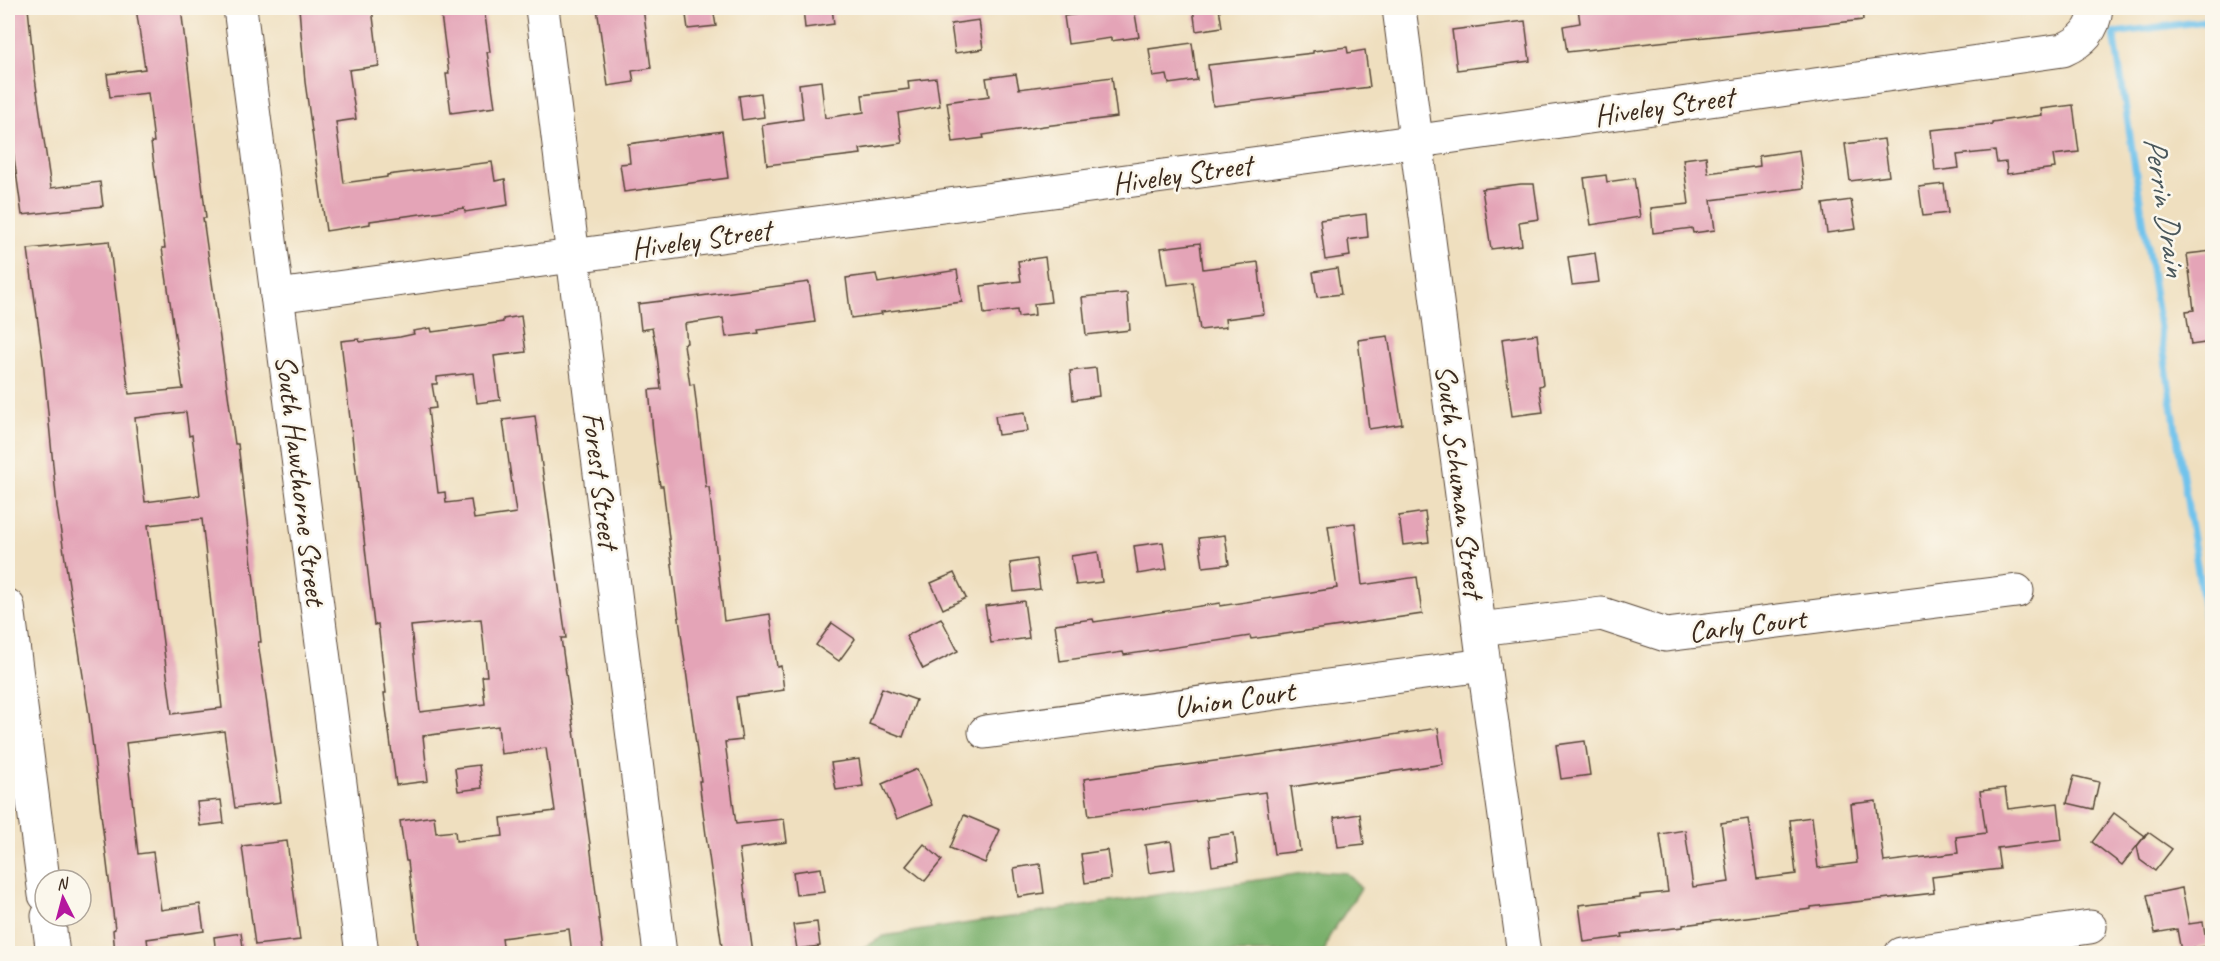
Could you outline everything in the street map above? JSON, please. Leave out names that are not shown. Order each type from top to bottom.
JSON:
[{"type":"street","name":"South Hawthorne Street","points":[[240,8],[362,954]]},
{"type":"street","name":"Forest Street","points":[[542,8],[660,954]]},
{"type":"street","name":"South Schuman Street","points":[[1399,8],[1479,629],[1524,954]]},
{"type":"street","name":"Hiveley Street","points":[[278,296],[1416,141],[2051,51],[2077,44],[2095,20],[2096,8]]},
{"type":"street","name":"Carly Court","points":[[1479,629],[1602,614],[1666,635],[2018,591]]},
{"type":"street","points":[[8,606],[42,868]]},
{"type":"street","name":"Union Court","points":[[985,732],[1484,665]]},
{"type":"street","points":[[1900,954],[2090,927]]},
{"type":"street","points":[[49,928],[52,954]]},
{"type":"green space","points":[[1317,871],[1347,873],[1361,888],[1329,937],[1324,953],[861,953],[862,949],[884,936]]},
{"type":"building","points":[[8,8],[28,8],[35,78],[51,188],[100,182],[103,206],[22,215],[8,124]]},
{"type":"building","points":[[136,8],[181,8],[206,218],[203,218],[235,444],[238,444],[261,642],[258,642],[281,802],[235,808],[224,731],[126,743],[138,854],[153,852],[161,910],[200,904],[204,931],[147,939],[149,954],[115,954],[113,930],[115,929],[89,715],[57,507],[43,360],[28,249],[109,241],[129,394],[183,389],[162,248],[165,248],[151,142],[154,142],[148,93],[110,97],[107,74],[145,69]],"holes":[[[186,412],[189,436],[192,435],[200,495],[145,502],[135,418]],[[202,519],[222,708],[172,714],[148,525]]]},
{"type":"building","points":[[299,8],[372,8],[379,66],[349,70],[356,119],[336,122],[344,183],[387,177],[387,175],[492,162],[495,181],[505,179],[508,205],[465,212],[464,208],[370,221],[370,224],[326,231],[305,82]]},
{"type":"building","points":[[440,8],[484,8],[490,52],[487,52],[495,107],[451,113],[446,74],[449,74]]},
{"type":"building","points":[[597,8],[643,8],[651,68],[632,71],[634,82],[608,86]]},
{"type":"building","points":[[685,8],[713,8],[716,26],[688,29]]},
{"type":"building","points":[[803,8],[832,8],[834,24],[805,28]]},
{"type":"building","points":[[1134,8],[1139,37],[1068,44],[1064,16]]},
{"type":"building","points":[[1193,8],[1219,8],[1222,27],[1196,31]]},
{"type":"building","points":[[1578,8],[1862,8],[1863,20],[1567,52],[1563,26],[1580,23]]},
{"type":"building","points":[[979,20],[983,49],[955,53],[951,24]]},
{"type":"building","points":[[1525,21],[1530,61],[1457,70],[1452,30]]},
{"type":"building","points":[[1192,43],[1197,80],[1169,84],[1167,75],[1153,77],[1149,49]]},
{"type":"building","points":[[1347,47],[1348,53],[1365,50],[1370,87],[1213,106],[1208,65]]},
{"type":"building","points":[[1016,74],[1019,89],[1112,77],[1117,117],[983,135],[984,138],[953,142],[947,102],[989,96],[986,78]]},
{"type":"building","points":[[936,78],[940,106],[898,113],[902,143],[860,149],[861,154],[767,165],[762,125],[803,119],[799,84],[821,81],[825,118],[864,112],[862,95],[909,89],[908,81]]},
{"type":"building","points":[[761,93],[764,117],[742,120],[739,96]]},
{"type":"building","points":[[2073,105],[2079,152],[2053,155],[2055,168],[2007,174],[2006,162],[1997,163],[1995,151],[1957,155],[1959,168],[1935,171],[1931,130],[1992,124],[1992,122],[2042,115],[2041,109]]},
{"type":"building","points":[[722,131],[728,178],[624,192],[620,164],[630,163],[628,144]]},
{"type":"building","points":[[1884,139],[1889,176],[1850,181],[1845,144]]},
{"type":"building","points":[[1799,150],[1804,188],[1711,200],[1715,230],[1693,233],[1692,228],[1653,233],[1651,208],[1689,204],[1683,159],[1706,156],[1708,173],[1760,166],[1759,156]]},
{"type":"building","points":[[1606,175],[1607,182],[1634,178],[1640,217],[1591,225],[1584,178]]},
{"type":"building","points":[[1534,184],[1539,219],[1519,222],[1522,245],[1491,249],[1482,189]]},
{"type":"building","points":[[1944,184],[1948,213],[1923,216],[1919,187]]},
{"type":"building","points":[[1851,200],[1856,229],[1827,233],[1823,204]]},
{"type":"building","points":[[1366,214],[1368,237],[1348,240],[1350,256],[1325,260],[1320,220]]},
{"type":"building","points":[[1200,243],[1203,269],[1258,262],[1264,314],[1225,319],[1226,327],[1200,330],[1193,282],[1167,285],[1161,248]]},
{"type":"building","points":[[2212,251],[2212,342],[2191,345],[2186,311],[2194,310],[2187,254]]},
{"type":"building","points":[[1595,253],[1599,282],[1572,285],[1568,257]]},
{"type":"building","points":[[1045,257],[1051,302],[1034,304],[1035,315],[1018,317],[1017,310],[984,314],[981,286],[1021,281],[1018,261]]},
{"type":"building","points":[[1337,268],[1341,294],[1317,297],[1313,272]]},
{"type":"building","points":[[957,270],[962,302],[851,318],[846,278],[876,274],[878,283]]},
{"type":"building","points":[[809,282],[815,322],[726,337],[723,318],[685,324],[687,343],[684,344],[690,385],[694,384],[706,487],[709,487],[724,621],[770,614],[777,667],[781,666],[784,690],[736,697],[742,740],[725,742],[736,824],[784,819],[787,842],[739,849],[753,954],[723,954],[699,781],[701,781],[663,486],[660,486],[654,442],[649,390],[661,389],[656,347],[652,328],[641,330],[638,304]]},
{"type":"building","points":[[1127,293],[1130,330],[1086,335],[1082,297]]},
{"type":"building","points":[[521,316],[526,352],[494,356],[500,400],[477,403],[473,373],[437,377],[437,384],[432,384],[436,408],[428,409],[438,493],[445,492],[446,503],[471,500],[474,519],[516,513],[503,420],[535,416],[566,638],[561,638],[603,951],[572,954],[569,929],[502,938],[504,954],[419,954],[408,861],[406,861],[400,821],[434,816],[436,833],[455,831],[456,841],[503,836],[501,818],[555,811],[546,748],[501,754],[498,726],[423,736],[428,781],[396,785],[378,624],[374,625],[341,341],[359,339],[360,342],[400,337],[414,334],[413,331],[431,328],[432,332],[503,322],[503,319]],"holes":[[[481,619],[487,676],[482,676],[485,704],[420,712],[411,626]]]},
{"type":"building","points":[[1537,334],[1543,385],[1539,386],[1543,412],[1512,416],[1502,339]]},
{"type":"building","points":[[1388,336],[1402,424],[1369,429],[1358,340]]},
{"type":"building","points":[[1096,368],[1099,396],[1073,400],[1070,371]]},
{"type":"building","points":[[1025,412],[1028,431],[998,435],[995,416]]},
{"type":"building","points":[[1425,512],[1429,542],[1403,545],[1399,516]]},
{"type":"building","points":[[1355,523],[1362,585],[1417,577],[1422,614],[1251,639],[1250,636],[1124,655],[1123,652],[1060,661],[1055,624],[1093,619],[1094,622],[1220,603],[1220,606],[1337,588],[1328,526]]},
{"type":"building","points":[[1225,535],[1229,564],[1203,567],[1199,538]]},
{"type":"building","points":[[1163,542],[1167,569],[1138,574],[1134,546]]},
{"type":"building","points":[[1098,552],[1102,582],[1076,585],[1071,556]]},
{"type":"building","points":[[1036,559],[1040,589],[1014,592],[1010,563]]},
{"type":"building","points":[[954,573],[966,598],[943,609],[931,583]]},
{"type":"building","points":[[1024,601],[1029,638],[991,643],[985,606]]},
{"type":"building","points":[[941,618],[958,651],[923,669],[906,636]]},
{"type":"building","points":[[832,623],[855,639],[839,661],[816,645]]},
{"type":"building","points":[[882,688],[916,700],[903,737],[869,724]]},
{"type":"building","points":[[1438,728],[1443,764],[1291,787],[1300,851],[1274,854],[1265,792],[1089,816],[1084,779]]},
{"type":"building","points":[[1585,741],[1590,775],[1561,779],[1556,745]]},
{"type":"building","points":[[859,759],[863,786],[836,790],[831,763]]},
{"type":"building","points":[[479,765],[482,788],[458,791],[455,768]]},
{"type":"building","points":[[917,769],[932,805],[897,819],[882,784]]},
{"type":"building","points":[[2074,776],[2099,782],[2093,809],[2067,803]]},
{"type":"building","points":[[2005,788],[2008,809],[2058,803],[2062,840],[1997,848],[2000,869],[1932,877],[1934,893],[1811,907],[1811,909],[1622,934],[1623,937],[1584,942],[1579,905],[1640,898],[1640,895],[1668,892],[1660,834],[1685,830],[1693,887],[1729,882],[1721,823],[1748,819],[1757,879],[1796,874],[1790,820],[1812,817],[1818,868],[1857,863],[1851,804],[1876,801],[1884,862],[1958,853],[1956,837],[1986,833],[1980,791]]},
{"type":"building","points":[[221,800],[224,823],[200,826],[197,802]]},
{"type":"building","points":[[2114,813],[2145,836],[2122,865],[2092,842]]},
{"type":"building","points":[[1360,814],[1364,844],[1338,847],[1334,818]]},
{"type":"building","points":[[964,815],[1000,830],[985,863],[950,848]]},
{"type":"building","points":[[2148,832],[2172,849],[2155,871],[2140,860],[2137,846]]},
{"type":"building","points":[[1234,833],[1238,862],[1212,866],[1208,837]]},
{"type":"building","points":[[287,841],[300,940],[255,945],[242,846]]},
{"type":"building","points":[[1171,841],[1175,869],[1149,873],[1145,845]]},
{"type":"building","points":[[924,844],[942,860],[925,881],[906,866]]},
{"type":"building","points":[[1107,850],[1111,879],[1085,883],[1081,854]]},
{"type":"building","points":[[1040,864],[1044,893],[1018,897],[1014,868]]},
{"type":"building","points":[[821,868],[825,892],[796,895],[793,872]]},
{"type":"building","points":[[2182,888],[2189,924],[2203,922],[2207,946],[2181,951],[2177,929],[2155,933],[2147,895]]},
{"type":"building","points":[[817,922],[820,946],[797,949],[793,925]]},
{"type":"building","points":[[241,933],[244,954],[216,954],[214,937]]},
{"type":"waterway","name":"Perrin Drain","points":[[2212,20],[2114,33],[2212,661]]}]
